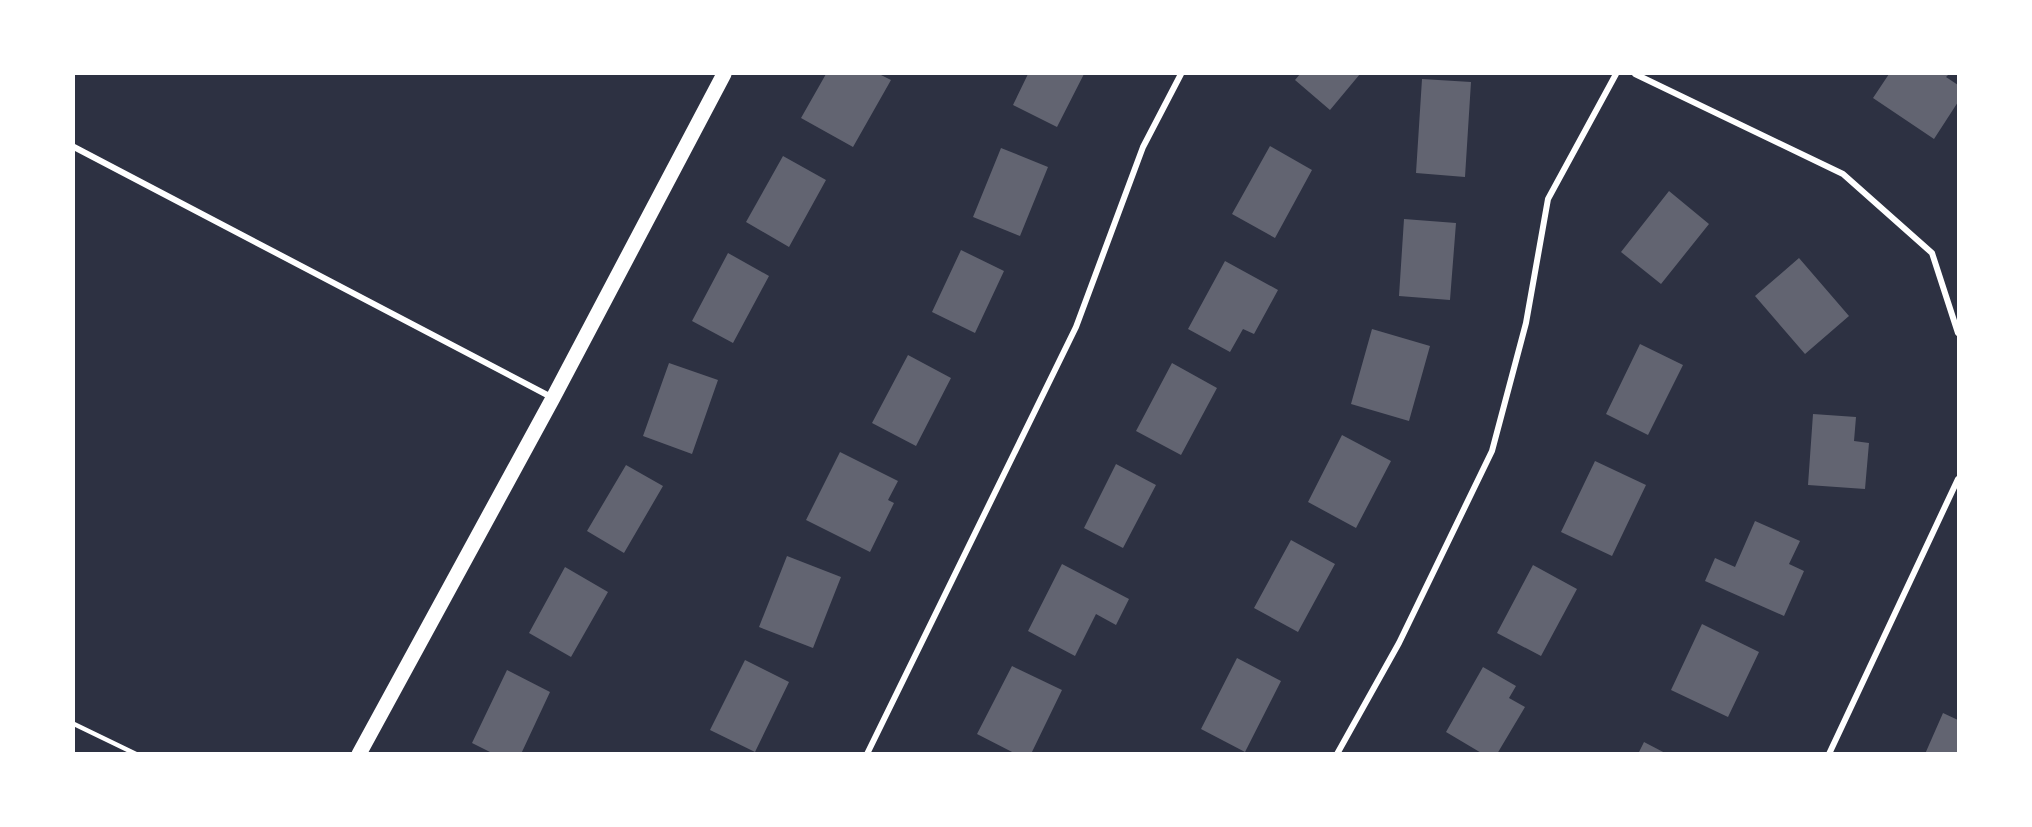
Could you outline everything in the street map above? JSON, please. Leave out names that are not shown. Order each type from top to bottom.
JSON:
[{"type":"main road","points":[[359,753],[554,398],[724,74]]},
{"type":"street","points":[[867,753],[1076,327],[1143,147],[1181,74]]},
{"type":"street","points":[[1337,753],[1398,643],[1492,451],[1526,323],[1548,200],[1616,74]]},
{"type":"street","points":[[1635,74],[1843,174],[1932,253],[1959,333]]},
{"type":"street","points":[[74,147],[554,398]]},
{"type":"street","points":[[1829,753],[1959,479]]},
{"type":"lane","points":[[74,724],[136,753]]},
{"type":"building","points":[[826,74],[879,74],[891,80],[853,147],[801,118]]},
{"type":"building","points":[[1028,74],[1084,74],[1057,127],[1013,105]]},
{"type":"building","points":[[1300,74],[1360,74],[1330,110],[1295,80]]},
{"type":"building","points":[[1889,74],[1949,74],[1946,77],[1958,85],[1958,102],[1934,139],[1873,98]]},
{"type":"building","points":[[1422,79],[1471,82],[1465,177],[1416,173]]},
{"type":"building","points":[[1270,146],[1312,170],[1275,238],[1232,214]]},
{"type":"building","points":[[1001,148],[1048,167],[1020,236],[973,217]]},
{"type":"building","points":[[783,156],[826,180],[789,247],[746,222]]},
{"type":"building","points":[[1669,191],[1709,224],[1661,284],[1621,252]]},
{"type":"building","points":[[1404,219],[1456,223],[1450,300],[1399,296]]},
{"type":"building","points":[[961,250],[1004,271],[975,333],[932,312]]},
{"type":"building","points":[[728,253],[769,276],[733,343],[692,321]]},
{"type":"building","points":[[1799,258],[1849,316],[1805,354],[1755,296]]},
{"type":"building","points":[[1225,261],[1278,290],[1254,334],[1243,329],[1230,352],[1188,329]]},
{"type":"building","points":[[1372,329],[1430,346],[1409,421],[1351,404]]},
{"type":"building","points":[[1640,344],[1683,365],[1648,435],[1606,414]]},
{"type":"building","points":[[908,355],[951,378],[916,446],[872,423]]},
{"type":"building","points":[[669,363],[718,380],[692,454],[643,436]]},
{"type":"building","points":[[1172,363],[1217,388],[1181,455],[1136,431]]},
{"type":"building","points":[[1813,414],[1856,417],[1854,441],[1869,443],[1865,489],[1808,485]]},
{"type":"building","points":[[1342,435],[1391,461],[1356,528],[1308,502]]},
{"type":"building","points":[[840,452],[898,481],[888,500],[894,503],[870,552],[806,520]]},
{"type":"building","points":[[1595,461],[1646,485],[1612,556],[1561,532]]},
{"type":"building","points":[[1116,464],[1156,485],[1123,548],[1084,528]]},
{"type":"building","points":[[626,465],[663,486],[624,553],[587,531]]},
{"type":"building","points":[[1755,521],[1800,541],[1789,564],[1804,571],[1784,616],[1705,581],[1715,558],[1735,567]]},
{"type":"building","points":[[1291,540],[1335,564],[1298,632],[1254,608]]},
{"type":"building","points":[[787,556],[841,577],[813,648],[759,627]]},
{"type":"building","points":[[1062,564],[1129,599],[1116,625],[1096,614],[1075,656],[1028,631]]},
{"type":"building","points":[[1533,565],[1577,589],[1541,656],[1497,633]]},
{"type":"building","points":[[565,567],[608,592],[571,657],[529,633]]},
{"type":"building","points":[[1702,624],[1759,652],[1728,717],[1671,690]]},
{"type":"building","points":[[1237,658],[1281,681],[1245,752],[1201,729]]},
{"type":"building","points":[[745,660],[789,682],[755,752],[710,730]]},
{"type":"building","points":[[1012,666],[1062,690],[1031,754],[1016,754],[977,734]]},
{"type":"building","points":[[1483,667],[1516,686],[1509,698],[1525,707],[1497,754],[1483,754],[1446,732]]},
{"type":"building","points":[[507,670],[550,692],[521,754],[494,754],[472,743]]},
{"type":"building","points":[[1943,713],[1958,720],[1958,754],[1925,754]]},
{"type":"building","points":[[1644,742],[1667,754],[1638,754]]}]
